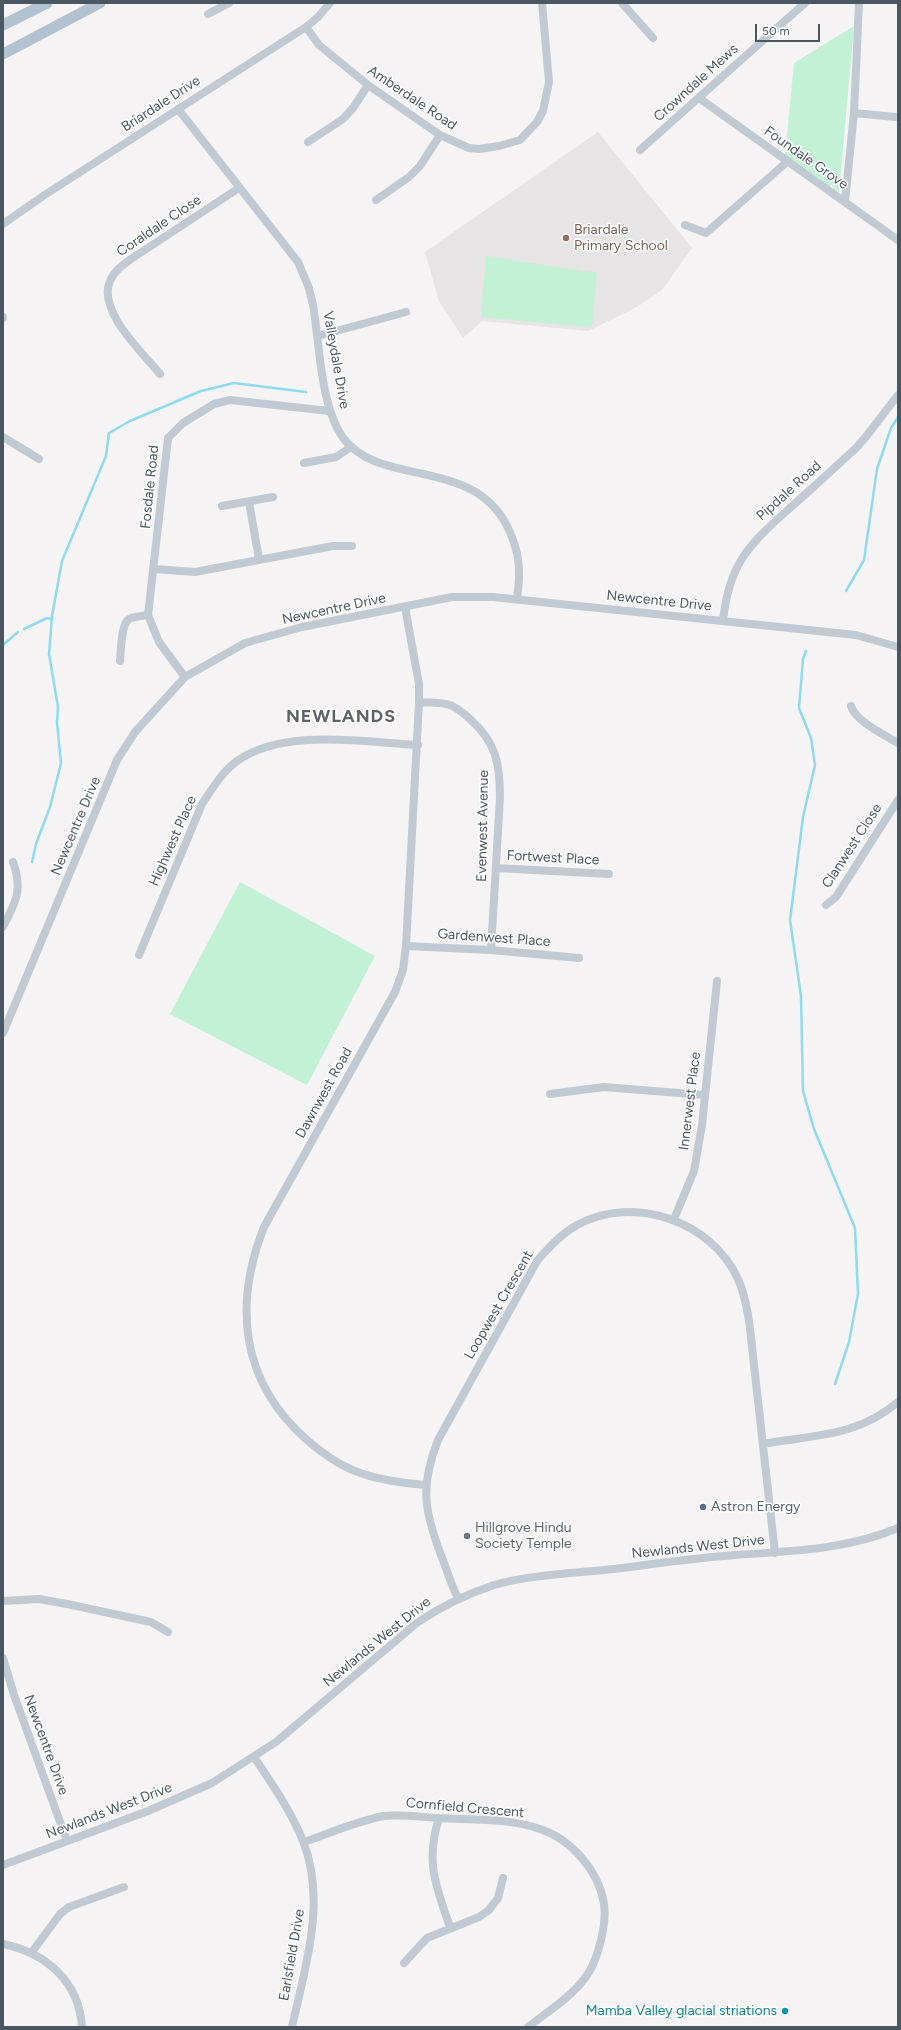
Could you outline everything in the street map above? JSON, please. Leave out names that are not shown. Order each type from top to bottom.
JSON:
[{"type":"main road","points":[[3,25],[47,3]]},
{"type":"main road","points":[[3,54],[100,3]]},
{"type":"street","points":[[208,14],[229,3]]},
{"type":"street","name":"Briardale Drive","points":[[3,224],[46,194],[306,27],[318,17],[330,3]]},
{"type":"street","name":"Amberdale Road","points":[[306,27],[319,45],[368,85],[440,135],[469,148],[493,147],[520,140],[538,122],[545,104],[549,82],[542,3]]},
{"type":"street","points":[[622,3],[652,38]]},
{"type":"street","name":"Crowndale Mews","points":[[640,150],[805,3]]},
{"type":"street","points":[[845,201],[854,113],[859,3]]},
{"type":"street","points":[[308,142],[343,119],[353,108],[368,85]]},
{"type":"street","name":"Foundale Grove","points":[[699,98],[898,240]]},
{"type":"street","name":"Valleydale Drive","points":[[178,109],[298,262],[309,288],[329,411],[336,426],[351,447],[374,461],[449,480],[466,487],[485,498],[503,519],[515,543],[520,561],[517,599]]},
{"type":"street","points":[[854,113],[895,117]]},
{"type":"street","points":[[376,200],[408,177],[420,166],[440,135]]},
{"type":"street","points":[[685,225],[706,233],[788,161]]},
{"type":"street","name":"Coraldale Close","points":[[160,374],[112,313],[108,295],[109,282],[115,272],[131,259],[240,188]]},
{"type":"street","points":[[318,336],[406,312]]},
{"type":"street","name":"Pipdale Road","points":[[723,621],[729,584],[739,563],[752,544],[860,443],[898,395]]},
{"type":"street","name":"Fosdale Road","points":[[185,677],[159,642],[148,615],[154,569],[164,461],[168,438],[183,423],[214,404],[230,400],[329,411]]},
{"type":"street","points":[[3,437],[39,458]]},
{"type":"street","points":[[304,463],[336,457],[351,447]]},
{"type":"street","points":[[222,506],[272,497]]},
{"type":"street","points":[[249,502],[259,558]]},
{"type":"street","points":[[154,569],[195,572],[259,558],[333,546],[352,546]]},
{"type":"street","name":"Newcentre Drive","points":[[3,1033],[117,760],[135,732],[185,677],[245,643],[302,627],[452,597],[517,599],[856,635],[898,647]]},
{"type":"street","name":"Dawnwest Road","points":[[405,607],[419,684],[419,702],[418,745],[406,946],[403,970],[395,992],[264,1227],[254,1254],[248,1285],[246,1315],[249,1343],[260,1377],[272,1401],[294,1428],[322,1453],[354,1471],[389,1481],[426,1485]]},
{"type":"street","points":[[120,661],[125,624],[132,618],[148,615]]},
{"type":"street","name":"Evenwest Avenue","points":[[419,702],[450,705],[460,710],[483,732],[496,755],[500,774],[491,950]]},
{"type":"street","points":[[851,706],[852,710],[859,718],[898,743]]},
{"type":"street","name":"Highwest Place","points":[[139,954],[202,804],[217,782],[236,762],[257,750],[277,743],[306,739],[418,745]]},
{"type":"street","name":"Clanwest Close","points":[[826,905],[836,897],[898,800]]},
{"type":"street","points":[[3,927],[16,900],[19,886],[13,862]]},
{"type":"street","name":"Fortwest Place","points":[[496,868],[609,874]]},
{"type":"street","name":"Gardenwest Place","points":[[406,946],[491,950],[580,958]]},
{"type":"street","name":"Innerwest Place","points":[[674,1219],[694,1171],[702,1125],[717,982]]},
{"type":"street","points":[[550,1094],[604,1087],[704,1095]]},
{"type":"street","name":"Loopwest Crescent","points":[[458,1598],[430,1525],[426,1505],[426,1485],[432,1456],[446,1426],[537,1260],[558,1237],[578,1224],[598,1217],[620,1213],[645,1213],[674,1219],[693,1229],[713,1244],[730,1265],[738,1278],[747,1308],[775,1553]]},
{"type":"street","points":[[763,1444],[820,1437],[851,1429],[888,1410],[898,1402]]},
{"type":"street","name":"Newlands West Drive","points":[[3,1865],[188,1794],[212,1783],[276,1742],[418,1622],[439,1608],[458,1598],[496,1585],[528,1579],[710,1558],[838,1546],[880,1536],[898,1528]]},
{"type":"street","points":[[3,1601],[39,1599],[67,1604],[151,1622],[168,1632]]},
{"type":"street","name":"Newcentre Drive","points":[[3,1658],[14,1695],[67,1841]]},
{"type":"street","name":"Earlsfield Drive","points":[[254,1757],[283,1801],[304,1842],[312,1877],[314,1916],[292,2027]]},
{"type":"street","name":"Cornfield Crescent","points":[[304,1842],[373,1818],[386,1816],[520,1824],[541,1829],[567,1843],[582,1859],[600,1889],[604,1903],[605,1918],[603,1934],[593,1964],[585,1978],[567,1997],[528,2027]]},
{"type":"street","points":[[439,1818],[433,1837],[432,1862],[435,1882],[450,1927]]},
{"type":"street","points":[[404,1963],[427,1938],[450,1927],[479,1917],[489,1910],[498,1898],[503,1878]]},
{"type":"street","points":[[32,1952],[60,1914],[69,1907],[124,1888]]},
{"type":"street","points":[[3,1944],[32,1952],[61,1975],[76,1997],[82,2016],[82,2027]]},
{"type":"shaded area","name":"Briardale Primary School","points":[[598,132],[692,248],[662,290],[637,307],[588,331],[482,321],[463,338],[439,301],[425,252]]},
{"type":"green space","points":[[854,26],[839,193],[837,190],[834,191],[832,184],[827,188],[812,174],[785,156],[794,63]]},
{"type":"green space","points":[[486,256],[597,273],[592,325],[590,327],[481,317]]},
{"type":"green space","points":[[240,882],[375,956],[307,1085],[170,1014]]},
{"type":"waterway","points":[[32,862],[36,844],[50,807],[61,763],[57,723],[58,707],[49,654],[52,616],[62,561],[106,456],[109,433],[130,421],[201,391],[234,383],[306,392]]},
{"type":"waterway","points":[[846,591],[864,560],[877,469],[891,428],[898,417]]},
{"type":"waterway","points":[[24,629],[47,618],[51,619]]},
{"type":"waterway","points":[[3,645],[18,632]]},
{"type":"waterway","points":[[806,651],[803,659],[799,708],[811,738],[815,765],[803,817],[790,920],[801,996],[803,1091],[814,1129],[855,1228],[858,1294],[849,1342],[835,1384]]},
{"type":"place","name":"Briardale Primary School","points":[[566,238]]},
{"type":"place","name":"Astron Energy","points":[[703,1507]]},
{"type":"place","name":"Hillgrove Hindu Society Temple","points":[[467,1536]]},
{"type":"place","name":"Mamba Valley glacial striations","points":[[785,2011]]},
{"type":"district","name":"NEWLANDS","points":[[341,717]]}]
